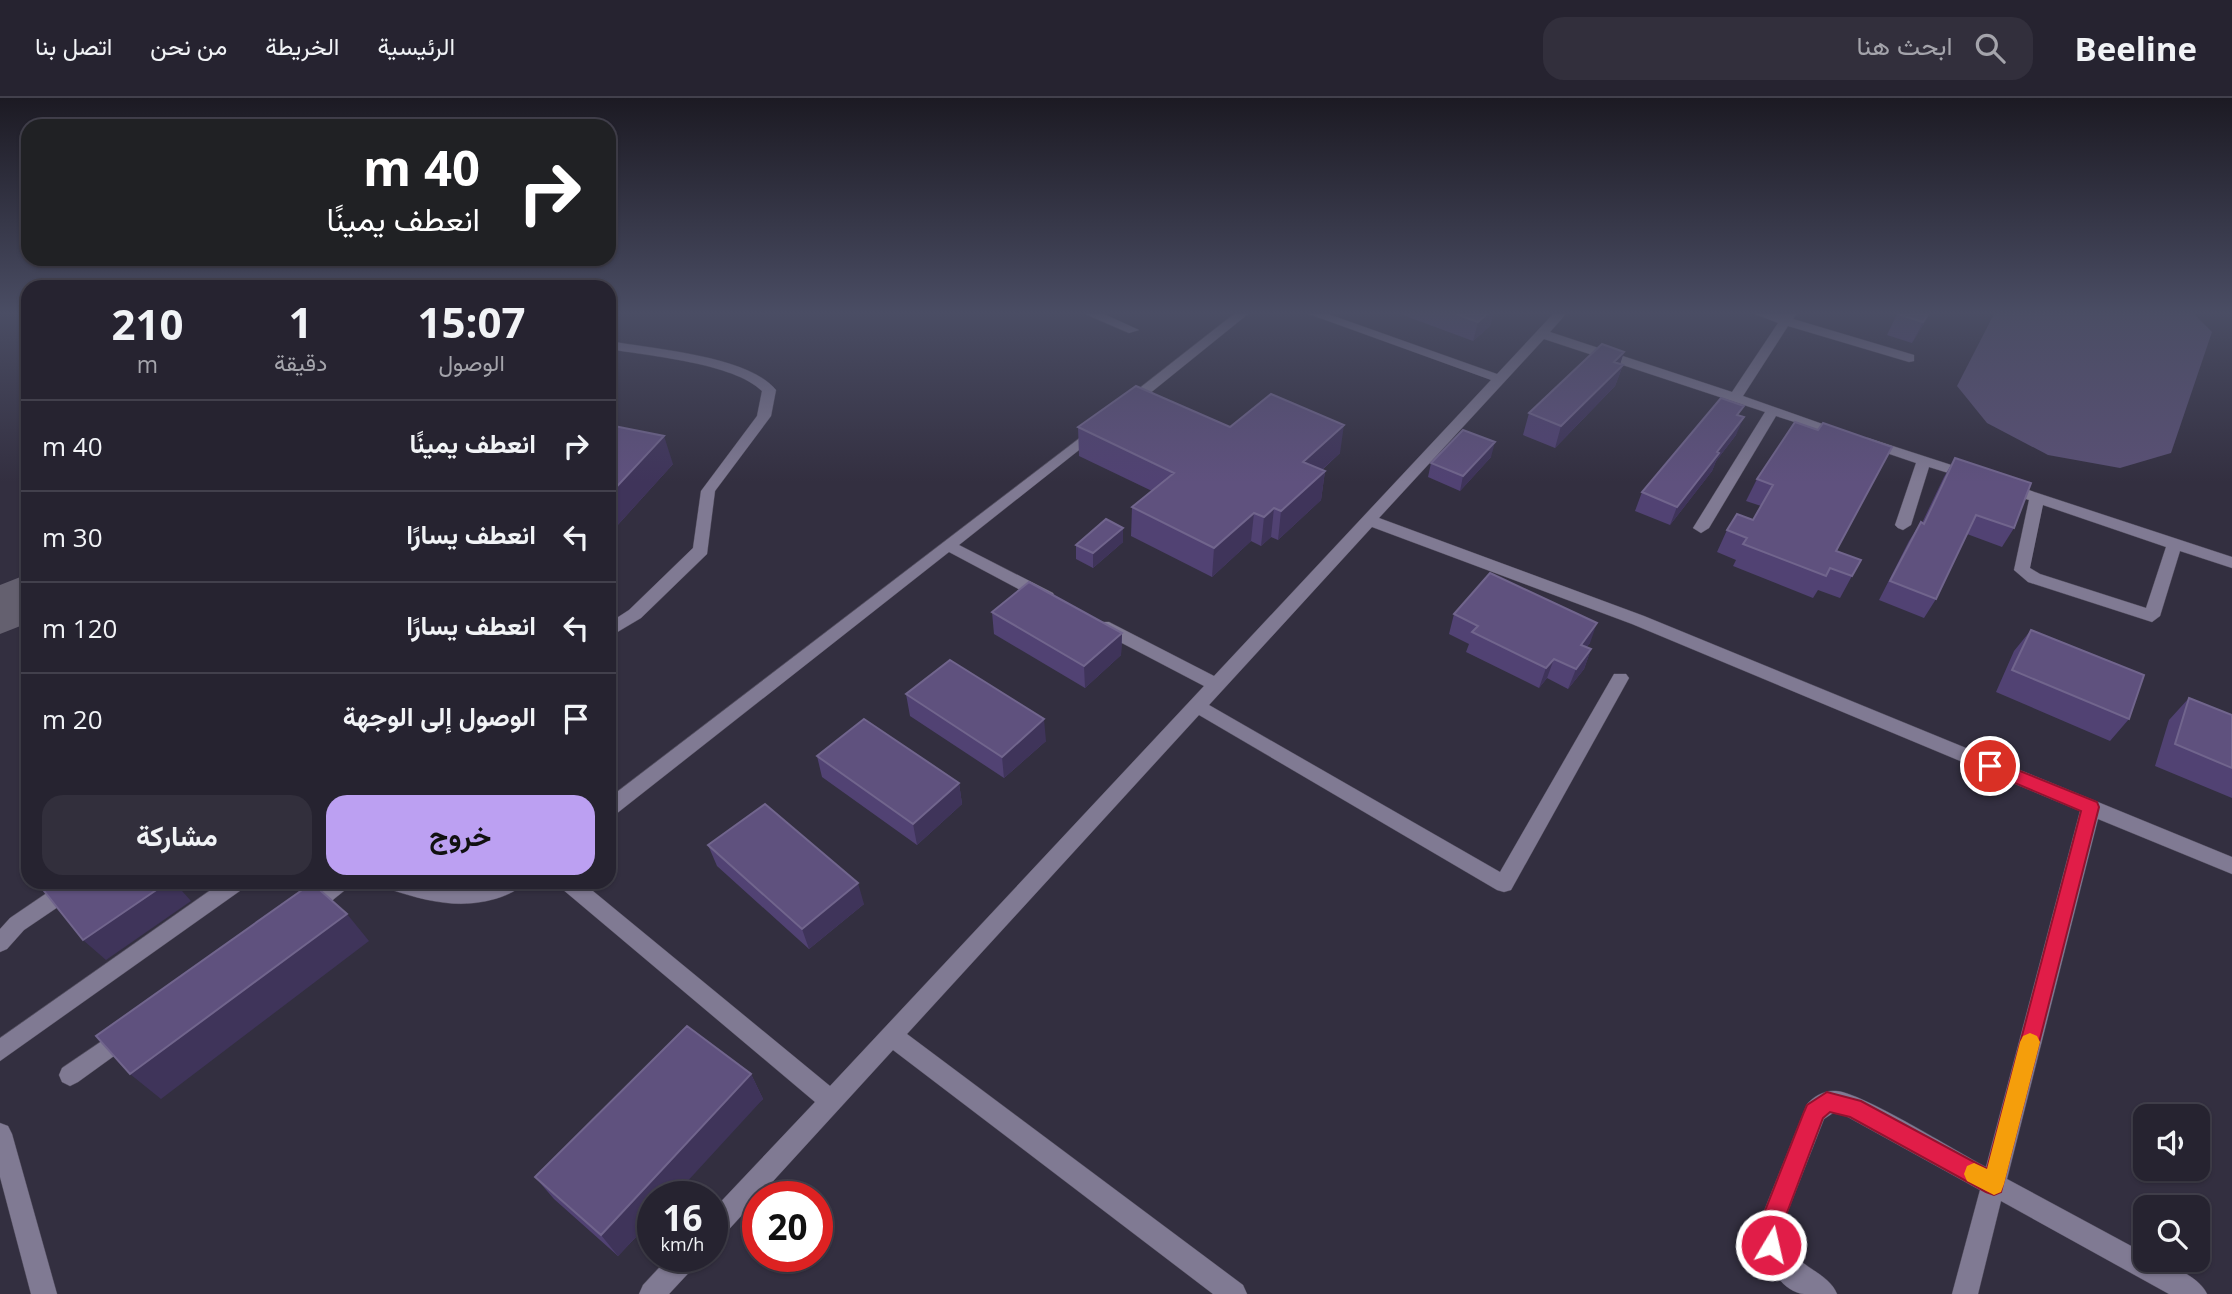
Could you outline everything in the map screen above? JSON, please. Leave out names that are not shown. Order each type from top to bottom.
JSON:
[{"type":"lane","points":[[616,626],[635,614],[701,550],[708,491],[764,416],[769,390],[757,378],[736,370]]},
{"type":"lane","points":[[616,804],[1171,370]]},
{"type":"lane","points":[[1474,370],[1500,379]]},
{"type":"lane","points":[[728,1212],[1509,370]]},
{"type":"lane","points":[[1650,370],[2232,563]]},
{"type":"lane","points":[[1735,398],[1754,370]]},
{"type":"lane","points":[[1701,528],[1773,410]]},
{"type":"lane","points":[[1903,525],[1924,460]]},
{"type":"lane","points":[[2037,498],[2022,570],[2034,578],[2152,616],[2175,544]]},
{"type":"lane","points":[[1368,520],[1638,620],[2232,866]]},
{"type":"lane","points":[[947,545],[1058,602]]},
{"type":"lane","points":[[1082,615],[1217,685]]},
{"type":"lane","points":[[1197,706],[1504,884],[1620,678]]},
{"type":"lane","points":[[1965,1294],[2091,807]]},
{"type":"lane","points":[[0,943],[17,924],[69,889]]},
{"type":"lane","points":[[0,1051],[227,889]]},
{"type":"lane","points":[[285,922],[331,889]]},
{"type":"lane","points":[[414,889],[436,896],[460,899],[498,889]]},
{"type":"lane","points":[[576,889],[831,1101]]},
{"type":"lane","points":[[70,1075],[138,1027]]},
{"type":"lane","points":[[892,1036],[1234,1294]]},
{"type":"lane","points":[[1824,1294],[1789,1271],[1778,1259],[1768,1231],[1819,1105],[1827,1102],[1845,1103],[2194,1294]]},
{"type":"lane","points":[[0,1134],[44,1294]]},
{"type":"lane","points":[[652,1294],[672,1272]]},
{"type":"shaded area","points":[[1965,370],[2199,370],[2171,453],[2120,468],[2048,455],[1987,423],[1957,386]]},
{"type":"building","points":[[1575,370],[1618,370],[1561,426],[1529,413]]},
{"type":"building","points":[[1136,386],[1230,427],[1271,394],[1344,425],[1303,462],[1325,471],[1281,511],[1274,508],[1264,517],[1254,513],[1214,548],[1132,507],[1174,473],[1078,427]]},
{"type":"building","points":[[1721,398],[1744,406],[1737,415],[1744,417],[1677,507],[1642,492]]},
{"type":"building","points":[[1795,422],[1818,430],[1823,423],[1892,447],[1836,551],[1861,560],[1852,576],[1830,568],[1826,576],[1743,544],[1747,538],[1727,530],[1737,514],[1753,520],[1773,485],[1757,479]]},
{"type":"building","points":[[616,426],[664,436],[616,487]]},
{"type":"building","points":[[1463,430],[1495,442],[1463,476],[1431,463]]},
{"type":"building","points":[[1955,458],[2031,483],[2014,528],[1976,515],[1936,599],[1890,581],[1921,522],[1924,524]]},
{"type":"building","points":[[1106,519],[1123,528],[1093,553],[1076,545]]},
{"type":"building","points":[[1490,573],[1597,623],[1581,645],[1591,649],[1576,669],[1554,659],[1546,668],[1472,632],[1478,626],[1454,614]]},
{"type":"building","points":[[1029,582],[1122,633],[1084,666],[992,612]]},
{"type":"building","points":[[2031,630],[2144,675],[2129,719],[2012,670]]},
{"type":"building","points":[[950,660],[1044,719],[1002,757],[906,694]]},
{"type":"building","points":[[2189,698],[2232,715],[2232,768],[2175,744]]},
{"type":"building","points":[[864,719],[959,783],[913,824],[817,756]]},
{"type":"building","points":[[765,804],[858,883],[802,929],[708,845]]},
{"type":"building","points":[[43,889],[158,889],[83,940]]},
{"type":"building","points":[[304,889],[319,889],[347,914],[130,1074],[96,1036]]},
{"type":"building","points":[[687,1026],[751,1074],[651,1181],[637,1181],[637,1196],[601,1235],[535,1177]]},
{"type":"taxiway","points":[[0,614],[21,599]]},
{"type":"slow traffic","points":[[1974,1174],[1994,1184],[2030,1042]]},
{"type":"route","points":[[1771,1245],[1768,1231],[1815,1112],[1819,1105],[1827,1102],[1845,1103],[1994,1184],[2091,807],[1990,766]]}]
